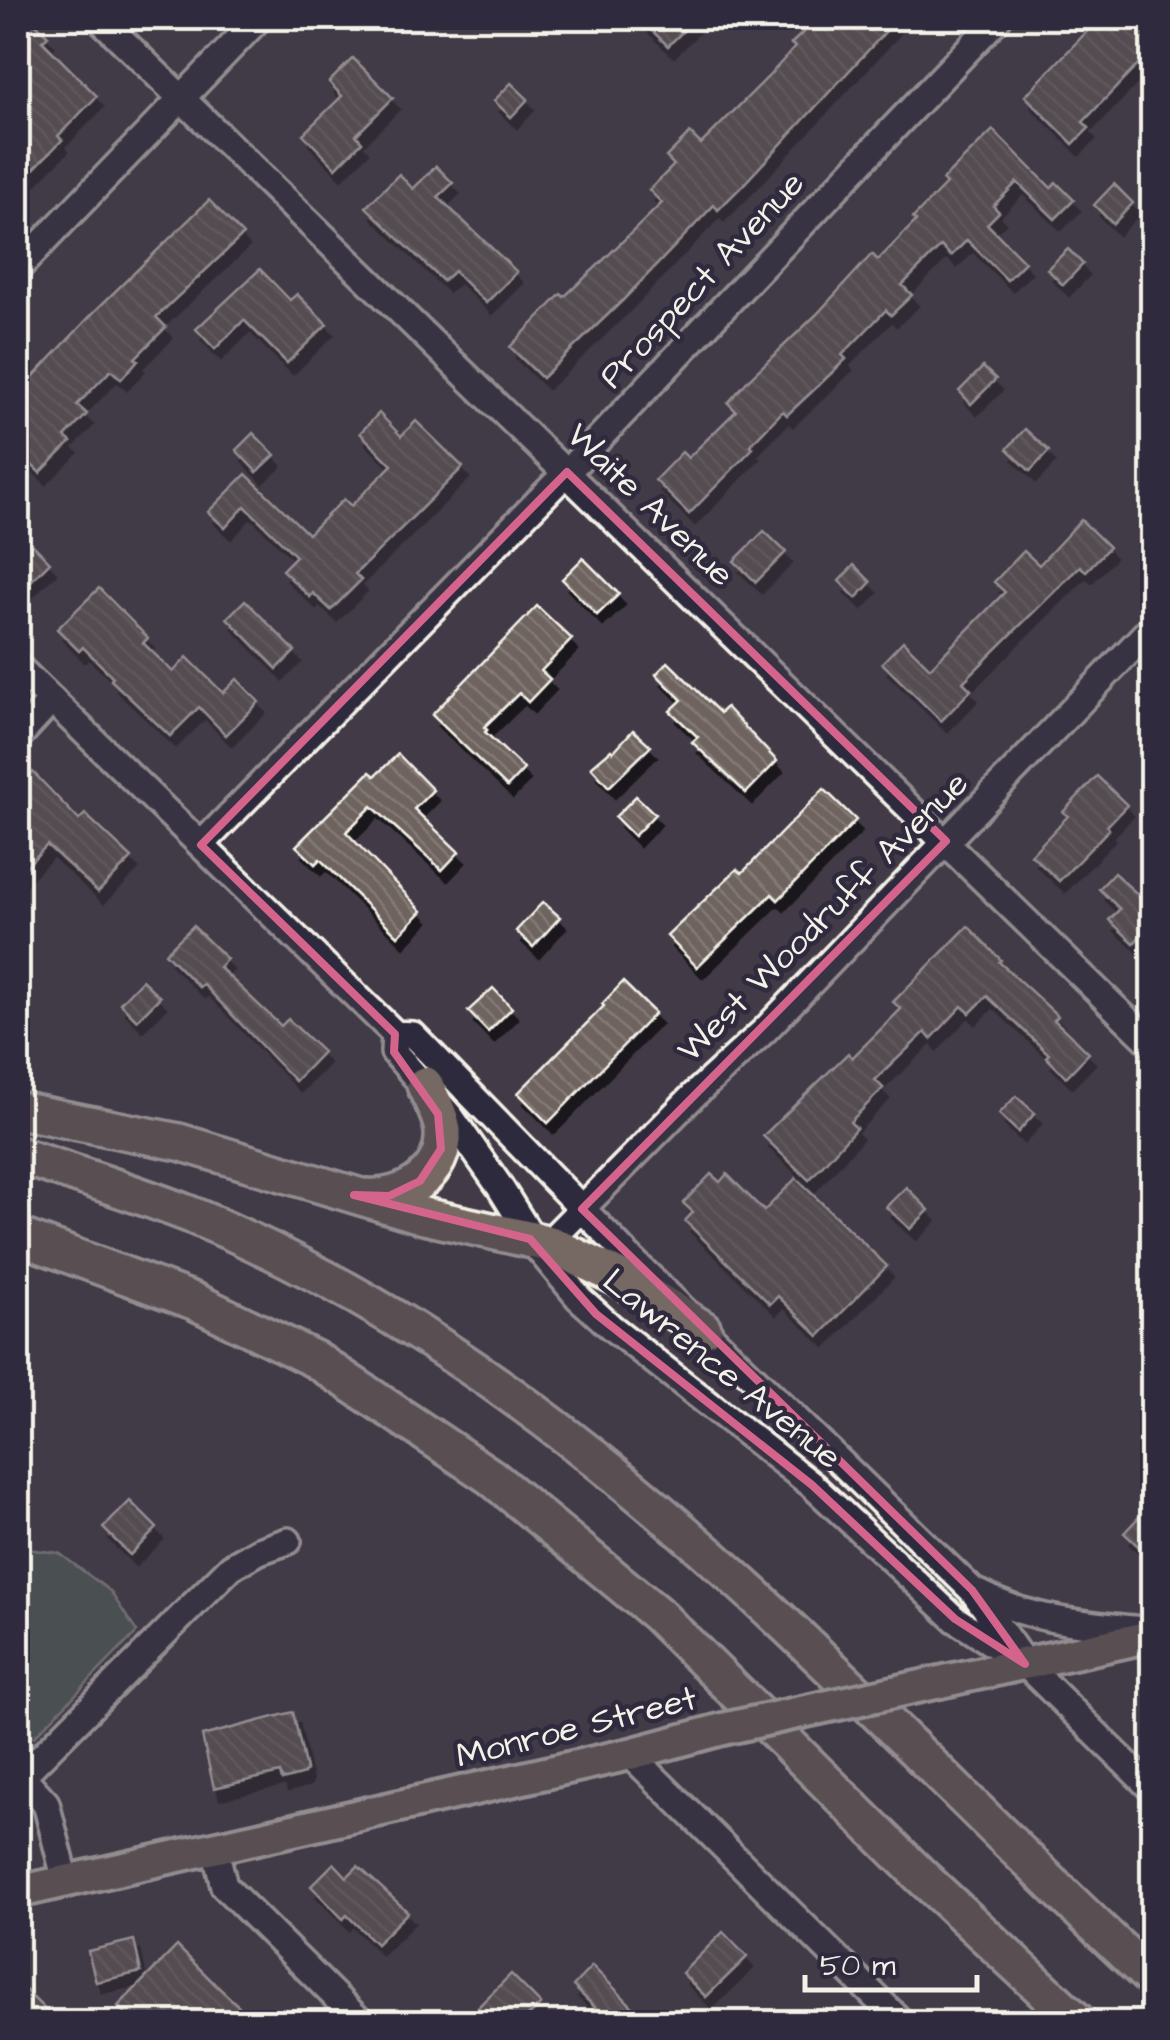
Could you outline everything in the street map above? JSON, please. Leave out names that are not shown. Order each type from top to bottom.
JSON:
[{"type":"highway","points":[[354,1195],[378,1198],[401,1194],[432,1167],[443,1132],[425,1085]]},
{"type":"highway","points":[[18,1110],[179,1142],[424,1216],[540,1245],[622,1279],[703,1328]]},
{"type":"highway","points":[[18,1155],[190,1214],[272,1253],[436,1345],[528,1408],[711,1555],[1152,1979]]},
{"type":"highway","points":[[18,1236],[194,1301],[316,1360],[491,1476],[657,1614],[920,1876],[1057,2022]]},
{"type":"highway","points":[[920,1876],[1078,2022]]},
{"type":"main road","name":"Monroe Street","points":[[18,1892],[1152,1634]]},
{"type":"street","name":"Waite Avenue","points":[[99,18],[1152,1044]]},
{"type":"street","points":[[18,268],[259,18]]},
{"type":"street","name":"Prospect Avenue","points":[[201,845],[567,472],[998,18]]},
{"type":"street","name":"West Woodruff Avenue","points":[[540,1245],[765,1030],[1152,627]]},
{"type":"street","name":"Lawrence Avenue","points":[[18,667],[395,1034],[414,1035],[582,1209],[972,1590],[1025,1664],[1152,1789]]},
{"type":"street","points":[[18,737],[52,700]]},
{"type":"street","name":"Lawrence Avenue","points":[[395,1034],[394,1052],[425,1085],[540,1245],[596,1314],[812,1484],[955,1619],[1025,1664]]},
{"type":"street","points":[[66,1881],[46,1803],[20,1774],[231,1566],[288,1540]]},
{"type":"street","points":[[972,1590],[1033,1617],[1152,1634]]},
{"type":"street","points":[[630,1754],[901,2022]]},
{"type":"street","points":[[215,1848],[224,1886],[362,2022]]},
{"type":"highlighted area","points":[[567,472],[946,841],[582,1209],[972,1590],[1025,1664],[955,1619],[812,1485],[596,1314],[530,1239],[354,1195],[389,1196],[420,1181],[441,1149],[438,1114],[394,1052],[395,1034],[201,845]]},
{"type":"green space","points":[[18,1548],[59,1553],[110,1591],[137,1632],[34,1737],[18,1735]]},
{"type":"building","points":[[18,18],[30,18],[48,36],[42,41],[97,96],[58,136],[62,140],[18,185]]},
{"type":"building","points":[[639,18],[696,18],[668,46]]},
{"type":"building","points":[[818,18],[898,18],[742,186],[718,210],[714,205],[542,378],[510,347],[561,294],[564,297],[662,203],[649,190],[674,165],[666,157],[690,133],[701,144],[767,78],[795,47],[791,44]]},
{"type":"building","points":[[1100,18],[1152,18],[1152,50],[1083,122],[1089,128],[1073,144],[1025,96]]},
{"type":"building","points":[[353,58],[393,98],[356,135],[362,142],[336,168],[303,134],[342,96],[329,82]]},
{"type":"building","points":[[511,83],[528,99],[511,117],[494,101]]},
{"type":"building","points":[[993,130],[1051,188],[1056,182],[1074,200],[1055,219],[1017,182],[993,206],[999,212],[987,224],[1025,262],[1007,280],[967,240],[951,256],[941,246],[902,285],[912,295],[891,315],[886,310],[842,355],[846,359],[787,415],[783,411],[689,514],[655,480],[682,452],[688,458],[736,411],[728,403],[750,378],[872,254],[878,260],[946,184],[942,180]]},
{"type":"building","points":[[436,166],[453,183],[438,197],[517,272],[486,303],[454,271],[443,281],[366,207],[399,174],[413,189]]},
{"type":"building","points":[[1114,184],[1133,203],[1113,224],[1094,205]]},
{"type":"building","points":[[209,200],[243,235],[156,317],[166,327],[135,358],[138,360],[121,379],[111,370],[77,405],[87,414],[65,437],[71,442],[40,473],[18,451],[18,393]]},
{"type":"building","points":[[1068,249],[1083,264],[1063,285],[1047,269]]},
{"type":"building","points":[[260,269],[290,300],[297,294],[327,324],[287,363],[244,320],[215,349],[196,329]]},
{"type":"building","points":[[983,367],[996,379],[971,404],[959,391]]},
{"type":"building","points":[[379,413],[401,436],[416,421],[463,467],[355,574],[361,580],[331,610],[313,593],[310,597],[282,570],[296,556],[245,506],[225,528],[208,512],[246,474],[308,534],[344,499],[351,506],[392,465],[360,433]]},
{"type":"building","points":[[1025,429],[1049,451],[1030,471],[1007,449]]},
{"type":"building","points":[[253,433],[275,455],[257,472],[236,450]]},
{"type":"building","points":[[1081,520],[1109,547],[1086,571],[1080,566],[963,682],[971,690],[941,721],[882,663],[903,641],[930,668],[1005,592],[994,582],[1024,551],[1039,565]]},
{"type":"building","points":[[18,530],[50,562],[18,594]]},
{"type":"building","points":[[764,531],[786,552],[756,582],[734,561]]},
{"type":"building","points":[[583,558],[619,594],[597,615],[562,579]]},
{"type":"building","points":[[854,565],[871,582],[856,598],[839,581]]},
{"type":"building","points":[[99,588],[148,638],[143,643],[173,672],[187,657],[223,693],[237,679],[259,702],[226,735],[199,707],[170,736],[111,680],[113,677],[83,647],[79,651],[57,629]]},
{"type":"building","points":[[245,600],[295,651],[277,669],[227,618]]},
{"type":"building","points":[[537,606],[572,639],[541,671],[550,679],[528,702],[519,693],[484,727],[524,769],[507,787],[432,715]]},
{"type":"building","points":[[668,662],[720,713],[726,707],[777,761],[746,793],[692,742],[698,737],[670,711],[682,700],[656,674]]},
{"type":"building","points":[[633,730],[651,746],[609,787],[591,767],[613,752]]},
{"type":"building","points":[[398,754],[433,790],[414,809],[459,852],[442,870],[372,806],[346,832],[422,911],[398,936],[320,859],[315,864],[296,846],[370,772],[375,776]]},
{"type":"building","points":[[33,772],[79,820],[85,814],[132,858],[98,892],[47,845],[18,875],[18,788]]},
{"type":"building","points":[[1097,776],[1127,805],[1059,881],[1031,855],[1068,816],[1063,812]]},
{"type":"building","points":[[824,789],[856,820],[778,900],[772,894],[697,967],[667,936],[737,869],[742,873]]},
{"type":"building","points":[[636,796],[655,814],[634,836],[615,817]]},
{"type":"building","points":[[1114,873],[1152,907],[1152,923],[1134,943],[1109,920],[1120,909],[1099,889]]},
{"type":"building","points":[[543,902],[560,917],[533,947],[516,931]]},
{"type":"building","points":[[193,926],[227,959],[219,967],[281,1026],[288,1019],[323,1052],[295,1081],[203,984],[199,987],[165,953]]},
{"type":"building","points":[[968,926],[999,962],[1058,1016],[1054,1020],[1089,1053],[1066,1077],[1046,1057],[1049,1054],[987,996],[970,1013],[962,1006],[931,1039],[925,1032],[875,1080],[883,1088],[850,1122],[856,1128],[809,1180],[763,1136],[848,1053],[852,1058],[901,1009],[893,1002]]},
{"type":"building","points":[[142,980],[160,997],[137,1020],[120,1003]]},
{"type":"building","points":[[623,982],[655,1013],[548,1123],[518,1093]]},
{"type":"building","points":[[493,988],[512,1008],[488,1032],[468,1011]]},
{"type":"building","points":[[1016,1096],[1035,1113],[1018,1132],[999,1114]]},
{"type":"building","points":[[711,1174],[720,1182],[727,1174],[764,1211],[796,1178],[887,1266],[819,1336],[778,1296],[770,1304],[685,1221],[693,1212],[683,1203]]},
{"type":"building","points":[[906,1187],[929,1210],[910,1229],[886,1207]]},
{"type":"building","points":[[130,1501],[157,1528],[130,1555],[103,1528]]},
{"type":"building","points":[[1152,1503],[1152,1559],[1124,1533]]},
{"type":"building","points":[[293,1712],[304,1774],[282,1780],[280,1773],[214,1788],[202,1736]]},
{"type":"building","points":[[334,1863],[347,1877],[358,1866],[408,1912],[376,1944],[347,1915],[343,1919],[311,1886]]},
{"type":"building","points":[[723,1932],[747,1957],[706,1997],[682,1973]]},
{"type":"building","points":[[134,1940],[141,1972],[96,1982],[88,1951]]},
{"type":"building","points":[[177,1946],[256,2022],[134,2022],[118,2006]]},
{"type":"building","points":[[592,1966],[647,2022],[610,2022],[573,1986]]},
{"type":"building","points":[[511,1974],[541,2004],[522,2022],[463,2022]]},
{"type":"building","points":[[18,1983],[58,2022],[18,2022]]}]
